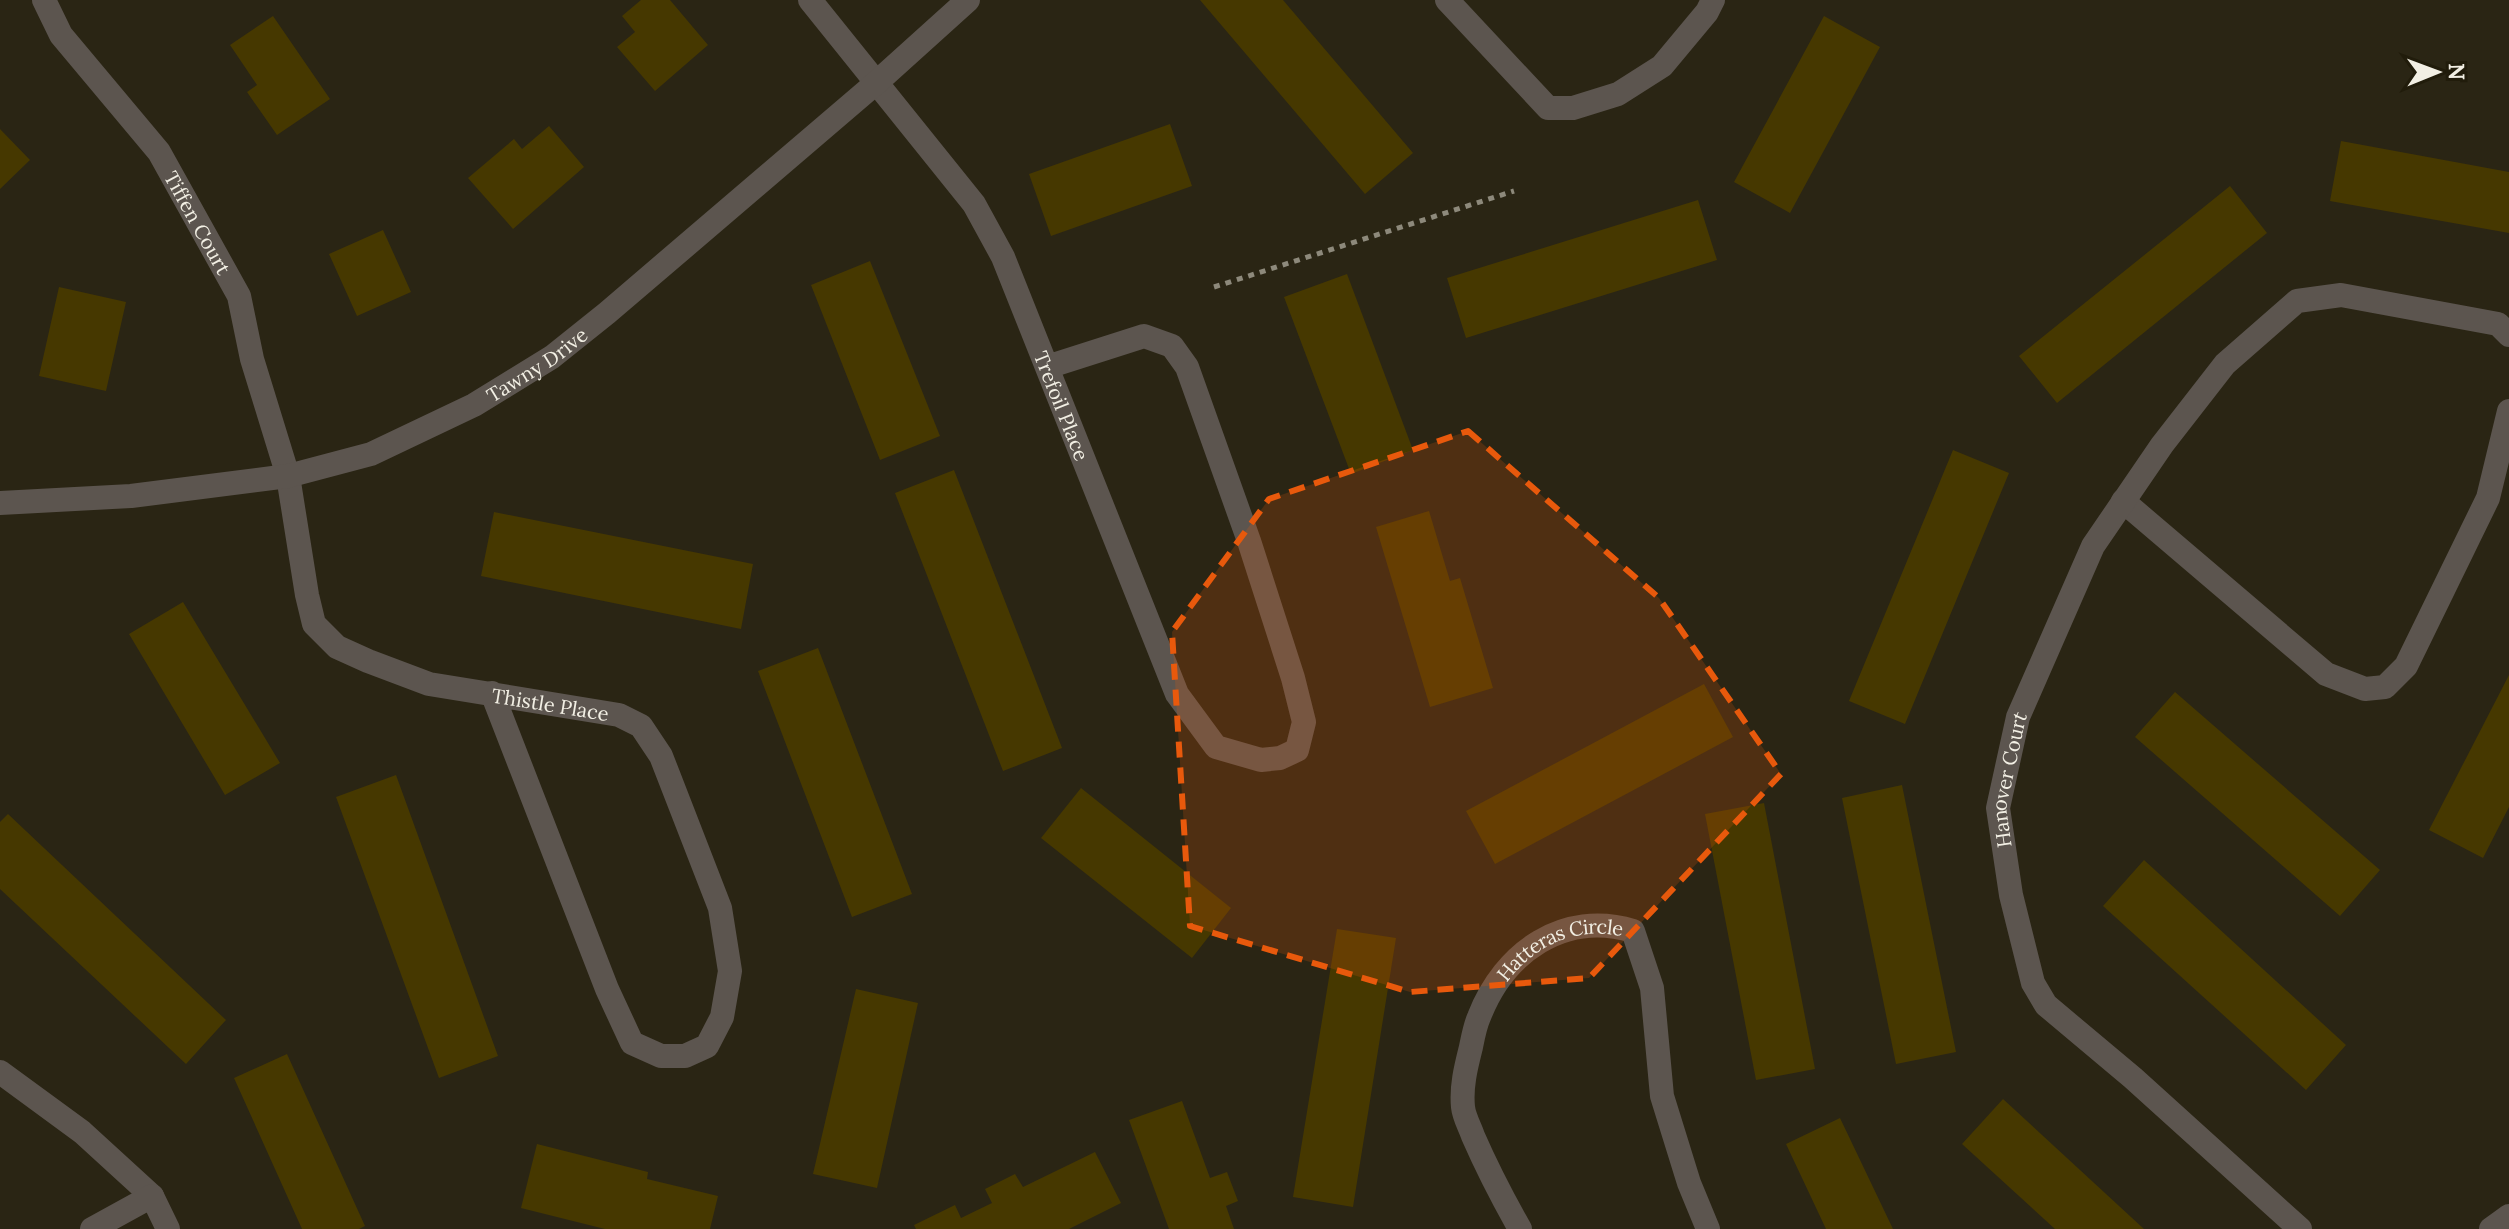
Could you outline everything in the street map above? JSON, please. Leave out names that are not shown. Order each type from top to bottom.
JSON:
[{"type":"street","name":"Tiffen Court","points":[[44,0],[61,35],[159,152],[239,296],[252,359],[288,476]]},
{"type":"street","name":"Trefoil Place","points":[[810,0],[974,204],[1003,257],[1177,694],[1216,747],[1261,760],[1280,758],[1297,750],[1304,722],[1293,678],[1249,541],[1187,367],[1172,346],[1144,336],[1047,367]]},
{"type":"street","name":"Tawny Drive","points":[[0,503],[131,496],[288,476],[371,454],[474,405],[552,357],[607,313],[876,83],[968,0]]},
{"type":"street","points":[[1447,0],[1548,108],[1573,108],[1618,94],[1662,66],[1707,12],[1713,0]]},
{"type":"street","name":"Hanover Court","points":[[2300,1229],[2133,1078],[2046,1005],[2033,983],[2011,895],[1998,808],[2018,717],[2093,546],[2123,501],[2225,364],[2297,301],[2341,295],[2498,324],[2509,335]]},
{"type":"street","points":[[2123,501],[2326,674],[2365,689],[2385,687],[2406,666],[2488,498],[2509,411]]},
{"type":"street","name":"Thistle Place","points":[[288,476],[314,624],[337,647],[429,684],[492,693],[619,715],[641,726],[661,756],[720,908],[730,971],[722,1017],[707,1046],[685,1056],[661,1056],[632,1043],[607,989],[492,693]]},
{"type":"street","name":"Hatteras Circle","points":[[1520,1229],[1503,1200],[1463,1111],[1462,1080],[1479,1017],[1500,980],[1527,949],[1549,935],[1586,926],[1614,925],[1633,931],[1652,988],[1662,1096],[1689,1183],[1708,1229]]},
{"type":"street","points":[[0,1072],[82,1132],[152,1196],[168,1229]]},
{"type":"street","points":[[92,1229],[152,1196]]},
{"type":"street","points":[[2491,1229],[2509,1216]]},
{"type":"path","points":[[1214,287],[1514,191]]},
{"type":"highlighted area","points":[[1468,431],[1659,598],[1781,774],[1589,978],[1410,992],[1190,926],[1172,632],[1269,499]]},
{"type":"building","points":[[641,0],[670,0],[708,45],[655,91],[617,47],[635,32],[622,16]]},
{"type":"building","points":[[1200,0],[1283,0],[1413,153],[1365,194]]},
{"type":"building","points":[[273,16],[330,99],[277,135],[247,92],[257,85],[230,45]]},
{"type":"building","points":[[1824,16],[1880,47],[1790,213],[1734,182]]},
{"type":"building","points":[[1170,124],[1192,186],[1051,236],[1029,174]]},
{"type":"building","points":[[549,126],[584,167],[513,229],[468,178],[514,139],[522,149]]},
{"type":"building","points":[[0,129],[30,160],[0,189]]},
{"type":"building","points":[[2341,141],[2509,172],[2509,233],[2330,201]]},
{"type":"building","points":[[2230,186],[2267,233],[2057,403],[2019,356]]},
{"type":"building","points":[[1698,200],[1717,260],[1466,338],[1447,278]]},
{"type":"building","points":[[383,230],[411,292],[357,316],[329,254]]},
{"type":"building","points":[[870,261],[940,436],[880,460],[811,285]]},
{"type":"building","points":[[1347,274],[1413,450],[1351,474],[1284,297]]},
{"type":"building","points":[[59,287],[126,302],[106,391],[39,376]]},
{"type":"building","points":[[1953,450],[2009,473],[1905,724],[1849,701]]},
{"type":"building","points":[[954,470],[1062,748],[1003,771],[895,493]]},
{"type":"building","points":[[1429,511],[1450,581],[1460,578],[1493,688],[1430,707],[1376,527]]},
{"type":"building","points":[[494,512],[753,564],[741,629],[481,576]]},
{"type":"building","points":[[183,602],[280,763],[225,795],[129,634]]},
{"type":"building","points":[[818,648],[912,894],[852,917],[758,671]]},
{"type":"building","points":[[2509,675],[2509,807],[2483,858],[2429,830]]},
{"type":"building","points":[[1704,684],[1733,737],[1495,864],[1466,811]]},
{"type":"building","points":[[2175,692],[2380,870],[2340,916],[2135,737]]},
{"type":"building","points":[[396,775],[498,1056],[439,1078],[336,797]]},
{"type":"building","points":[[1902,785],[1956,1052],[1896,1064],[1842,798]]},
{"type":"building","points":[[1081,788],[1231,908],[1192,958],[1041,838]]},
{"type":"building","points":[[1764,803],[1815,1069],[1756,1080],[1705,814]]},
{"type":"building","points":[[8,814],[226,1020],[186,1064],[0,889],[0,822]]},
{"type":"building","points":[[2144,860],[2346,1045],[2306,1090],[2103,906]]},
{"type":"building","points":[[1337,929],[1396,938],[1353,1207],[1293,1197]]},
{"type":"building","points":[[856,989],[918,1003],[877,1188],[813,1174]]},
{"type":"building","points":[[287,1054],[365,1226],[359,1229],[302,1229],[234,1078]]},
{"type":"building","points":[[2003,1099],[2144,1229],[2055,1229],[1962,1144]]},
{"type":"building","points":[[1182,1101],[1210,1178],[1227,1172],[1238,1201],[1226,1206],[1234,1229],[1169,1229],[1129,1120]]},
{"type":"building","points":[[1840,1118],[1893,1229],[1826,1229],[1786,1144]]},
{"type":"building","points":[[537,1144],[648,1172],[647,1179],[718,1196],[710,1229],[605,1229],[521,1208]]},
{"type":"building","points":[[1095,1152],[1121,1203],[1069,1229],[916,1229],[914,1225],[955,1205],[961,1218],[992,1203],[985,1189],[1015,1174],[1023,1187]]}]
